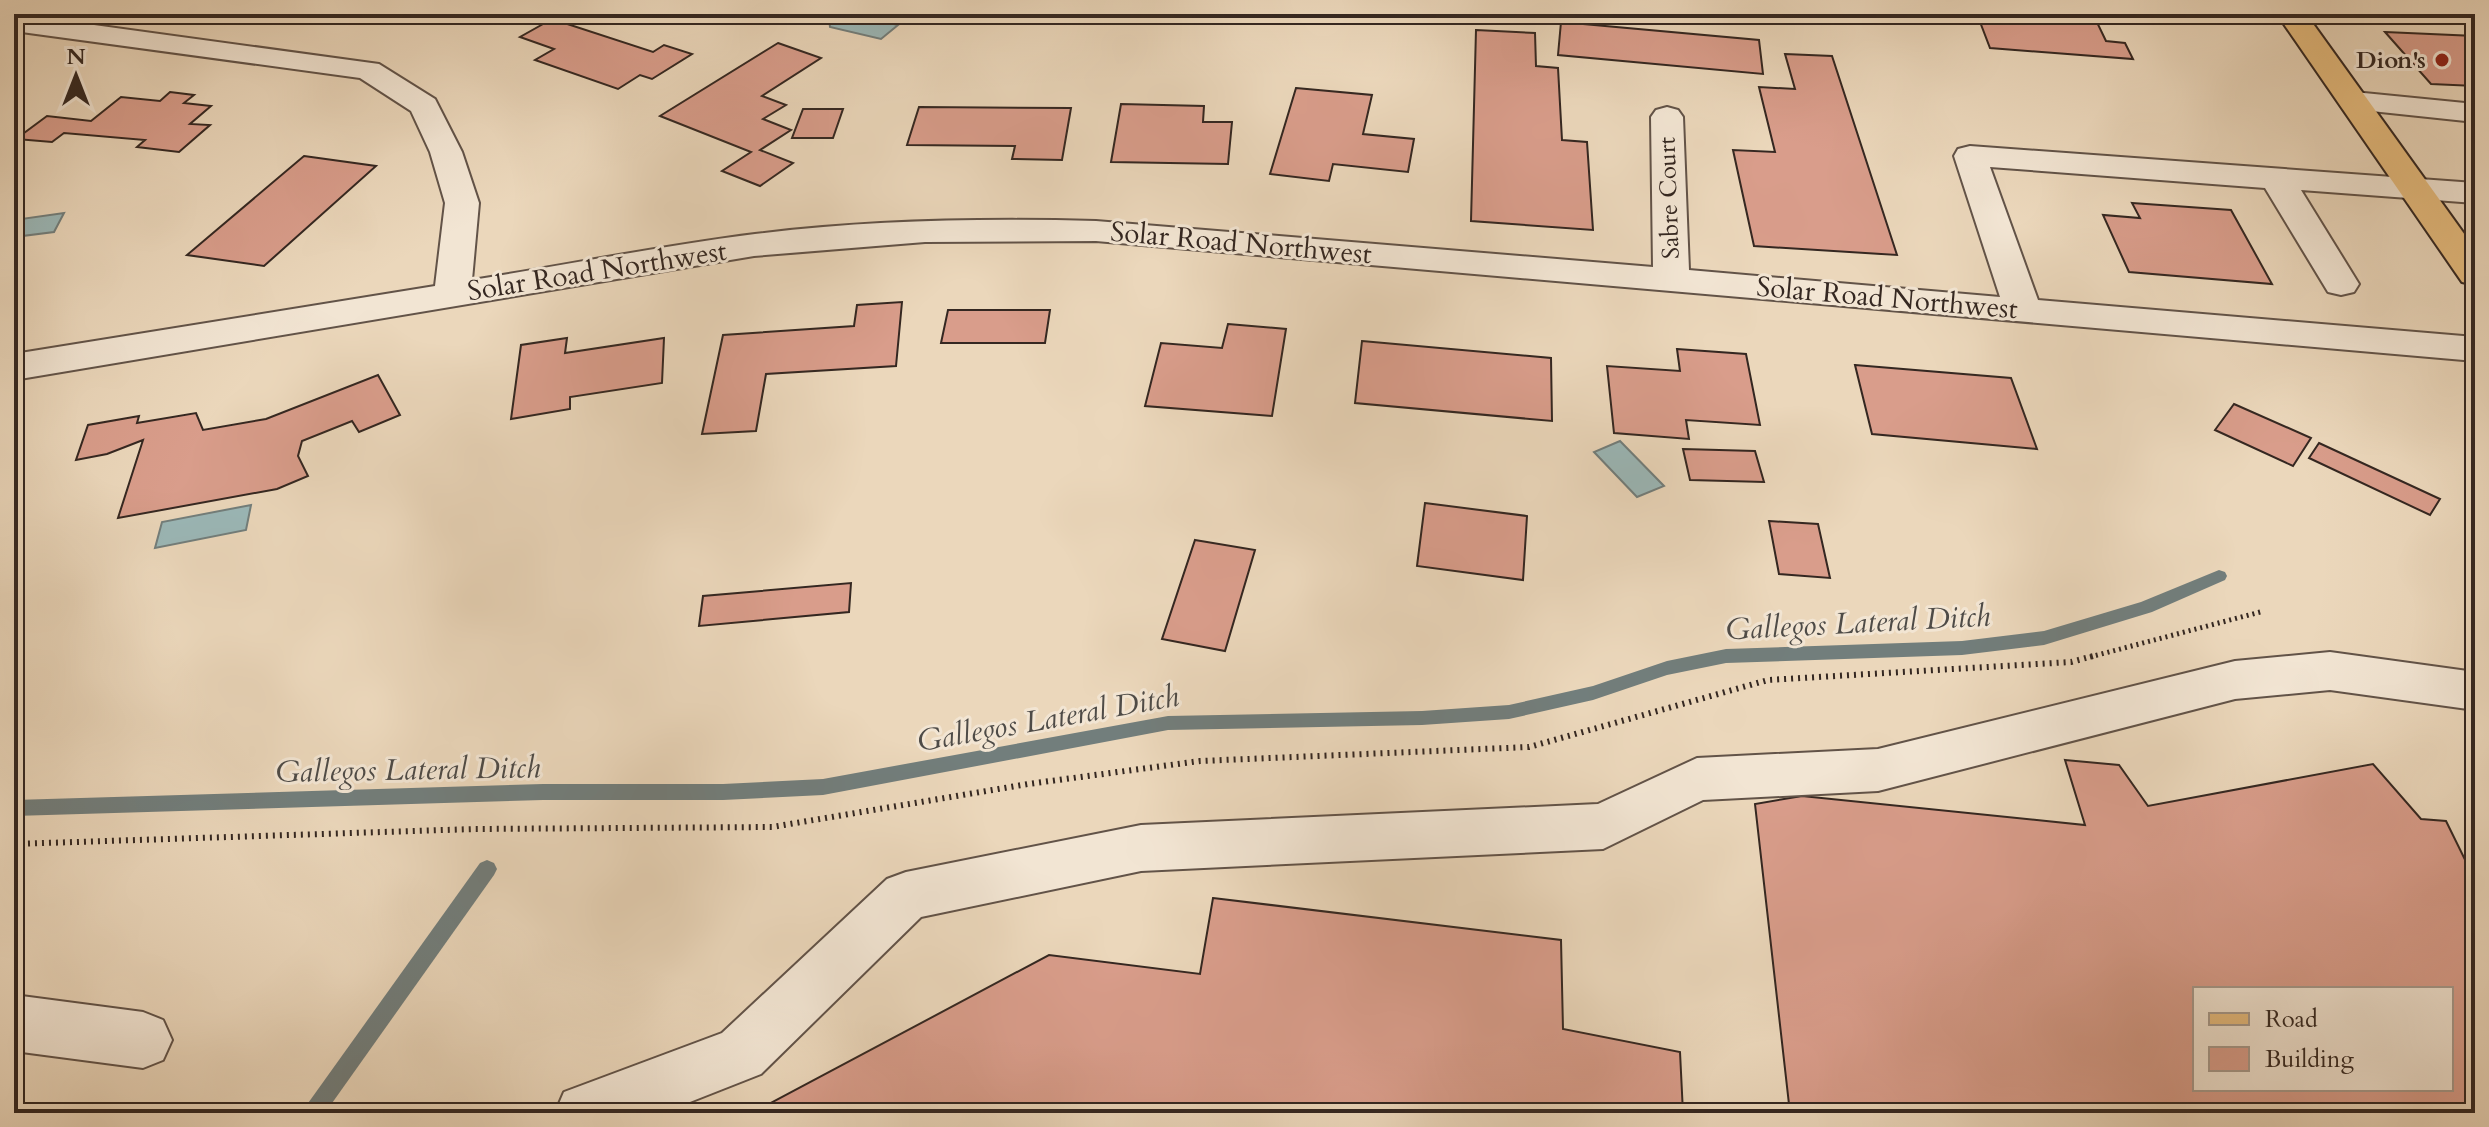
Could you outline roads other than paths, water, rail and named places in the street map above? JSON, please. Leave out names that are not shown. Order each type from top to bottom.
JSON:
[{"type":"main road","points":[[2291,14],[2474,272]]},
{"type":"street","points":[[14,22],[368,70],[391,84],[424,106],[446,152],[462,203],[452,295]]},
{"type":"street","points":[[2354,101],[2475,113]]},
{"type":"street","name":"Sabre Court","points":[[1667,117],[1671,279]]},
{"type":"street","points":[[2023,310],[1970,156],[2475,193]]},
{"type":"street","points":[[2277,179],[2341,284]]},
{"type":"street","name":"Solar Road Northwest","points":[[14,367],[754,245],[825,237],[985,228],[1096,231],[2475,349]]},
{"type":"street","points":[[585,1113],[741,1054],[906,896],[1141,848],[1603,826],[1697,779],[1878,770],[2235,680],[2330,671],[2475,691]]},
{"type":"street","points":[[14,1023],[143,1040]]},
{"type":"water","points":[[850,14],[898,25],[881,39],[830,27],[829,19]]},
{"type":"water","points":[[64,213],[54,232],[14,237],[14,220]]},
{"type":"water","points":[[1620,441],[1664,486],[1637,497],[1594,452]]},
{"type":"water","points":[[251,505],[246,530],[155,548],[162,522]]},
{"type":"waterway","name":"Gallegos Lateral Ditch","points":[[14,808],[543,792],[723,792],[823,787],[1168,723],[1422,718],[1509,712],[1593,693],[1667,668],[1726,656],[1962,648],[2044,638],[2146,607],[2219,576]]},
{"type":"waterway","points":[[312,1113],[487,869]]},
{"type":"place","name":"Dion's","points":[[2442,60]]}]
